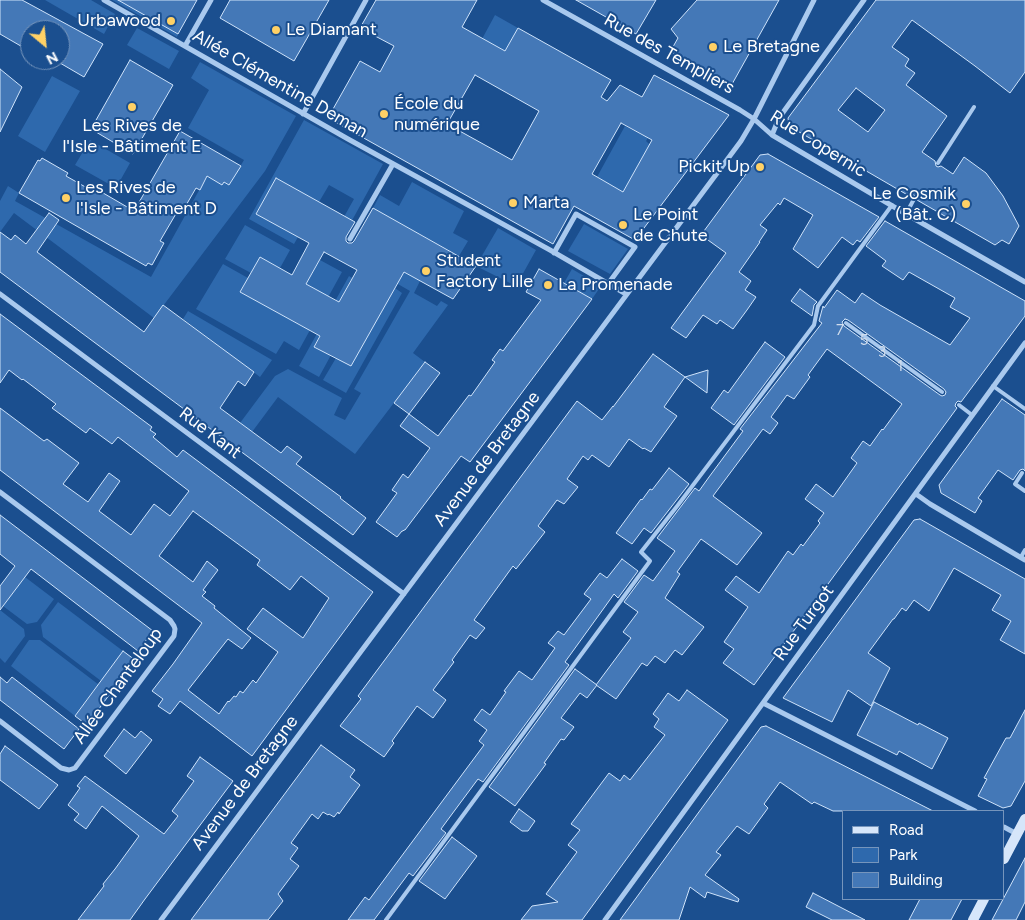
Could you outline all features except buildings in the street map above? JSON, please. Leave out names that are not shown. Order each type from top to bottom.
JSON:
[{"type":"street","name":"Allée Clémentine Deman","points":[[104,0],[626,294]]},
{"type":"street","points":[[185,46],[211,0]]},
{"type":"street","points":[[304,114],[366,0]]},
{"type":"street","name":"Rue des Templiers","points":[[543,0],[754,119]]},
{"type":"street","name":"Avenue de Bretagne","points":[[161,920],[741,141],[814,0]]},
{"type":"street","points":[[772,135],[779,118],[864,0]]},
{"type":"street","name":"Rue Copernic","points":[[754,119],[772,135],[1025,282]]},
{"type":"street","points":[[350,239],[393,164]]},
{"type":"street","points":[[554,253],[576,214],[635,247],[608,284]]},
{"type":"street","name":"Rue Kant","points":[[0,294],[404,594]]},
{"type":"street","name":"Rue Turgot","points":[[605,920],[1025,343]]},
{"type":"street","name":"Allée Chanteloup","points":[[0,492],[170,620],[175,629],[174,636],[75,768],[69,770],[61,768],[0,721]]},
{"type":"street","points":[[916,494],[1023,559]]},
{"type":"street","points":[[764,703],[973,810]]},
{"type":"street","points":[[1005,857],[1025,819]]},
{"type":"street","points":[[1005,828],[1017,834]]},
{"type":"street","points":[[973,920],[983,900]]},
{"type":"lane","points":[[938,163],[974,107]]},
{"type":"lane","points":[[906,214],[914,199]]},
{"type":"lane","points":[[386,920],[650,561],[641,552],[814,325],[818,306],[892,205]]},
{"type":"lane","points":[[846,323],[942,392]]},
{"type":"lane","points":[[993,386],[1025,409]]},
{"type":"lane","points":[[959,405],[972,415]]},
{"type":"lane","points":[[1022,473],[1015,484],[1025,491]]},
{"type":"lane","points":[[1023,559],[1025,550]]},
{"type":"green space","points":[[45,0],[91,0],[115,14],[104,34]]},
{"type":"green space","points":[[112,0],[138,0],[133,8],[178,34],[177,37]]},
{"type":"green space","points":[[495,15],[518,28],[505,51],[482,39]]},
{"type":"green space","points":[[137,28],[179,51],[169,69],[127,45]]},
{"type":"green space","points":[[200,62],[296,116],[265,171],[154,318],[14,213],[0,232],[0,201],[8,186],[19,193],[15,201],[151,277],[207,176],[222,185],[224,182],[229,185],[244,160],[188,128],[209,90],[191,78]]},
{"type":"green space","points":[[52,76],[80,91],[45,152],[18,136]]},
{"type":"green space","points":[[304,120],[383,164],[344,235],[336,231],[354,199],[329,185],[319,202],[276,178],[256,214],[298,237],[294,244],[249,219]]},
{"type":"green space","points":[[625,126],[648,138],[646,141],[650,145],[623,192],[597,177]]},
{"type":"green space","points":[[90,140],[130,163],[116,188],[75,165]]},
{"type":"green space","points":[[412,182],[464,211],[453,233],[468,241],[459,256],[373,208],[380,195],[399,206]]},
{"type":"green space","points":[[584,224],[628,249],[610,274],[568,251]]},
{"type":"green space","points":[[245,225],[290,250],[280,268],[260,257],[251,273],[225,259]]},
{"type":"green space","points":[[498,228],[536,250],[516,286],[476,266]]},
{"type":"green space","points":[[320,260],[342,272],[299,350],[284,341],[276,354],[196,309],[223,264],[248,278],[240,292],[305,328],[324,294],[306,284]]},
{"type":"green space","points":[[397,268],[420,281],[414,293],[437,306],[441,301],[448,305],[413,353],[425,362],[355,454],[278,397],[252,432],[240,423],[275,376],[288,369],[342,398],[334,415],[345,420],[361,393],[354,389],[410,291],[391,280]]},
{"type":"green space","points":[[572,269],[601,286],[592,299],[564,283]]},
{"type":"green space","points":[[349,276],[352,278],[314,346],[331,355],[319,377],[299,366]]},
{"type":"green space","points":[[395,288],[402,293],[346,393],[323,380],[336,358]]},
{"type":"green space","points":[[188,311],[272,360],[260,377],[183,319]]},
{"type":"green space","points":[[25,577],[54,599],[37,622],[27,624],[3,606]]},
{"type":"green space","points":[[58,602],[123,651],[106,675],[118,684],[113,690],[43,637],[41,625]]},
{"type":"green space","points":[[0,610],[24,629],[25,636],[5,663],[0,658]]},
{"type":"green space","points":[[29,640],[40,640],[111,694],[106,700],[93,691],[75,716],[11,666]]},
{"type":"place","name":"Urbawood","points":[[171,21]]},
{"type":"place","name":"Le Diamant","points":[[276,30]]},
{"type":"place","name":"Le Bretagne","points":[[713,47]]},
{"type":"place","name":"Les Rives de l'Isle - Bâtiment E","points":[[132,107]]},
{"type":"place","name":"École du numérique","points":[[384,114]]},
{"type":"place","name":"Pickit Up","points":[[760,167]]},
{"type":"place","name":"Les Rives de l'Isle - Bâtiment D","points":[[66,198]]},
{"type":"place","name":"Marta","points":[[513,203]]},
{"type":"place","name":"Le Cosmik (Bât. C)","points":[[966,204]]},
{"type":"place","name":"Le Point de Chute","points":[[623,225]]},
{"type":"place","name":"Student Factory Lille","points":[[426,271]]},
{"type":"place","name":"La Promenade","points":[[548,285]]}]
